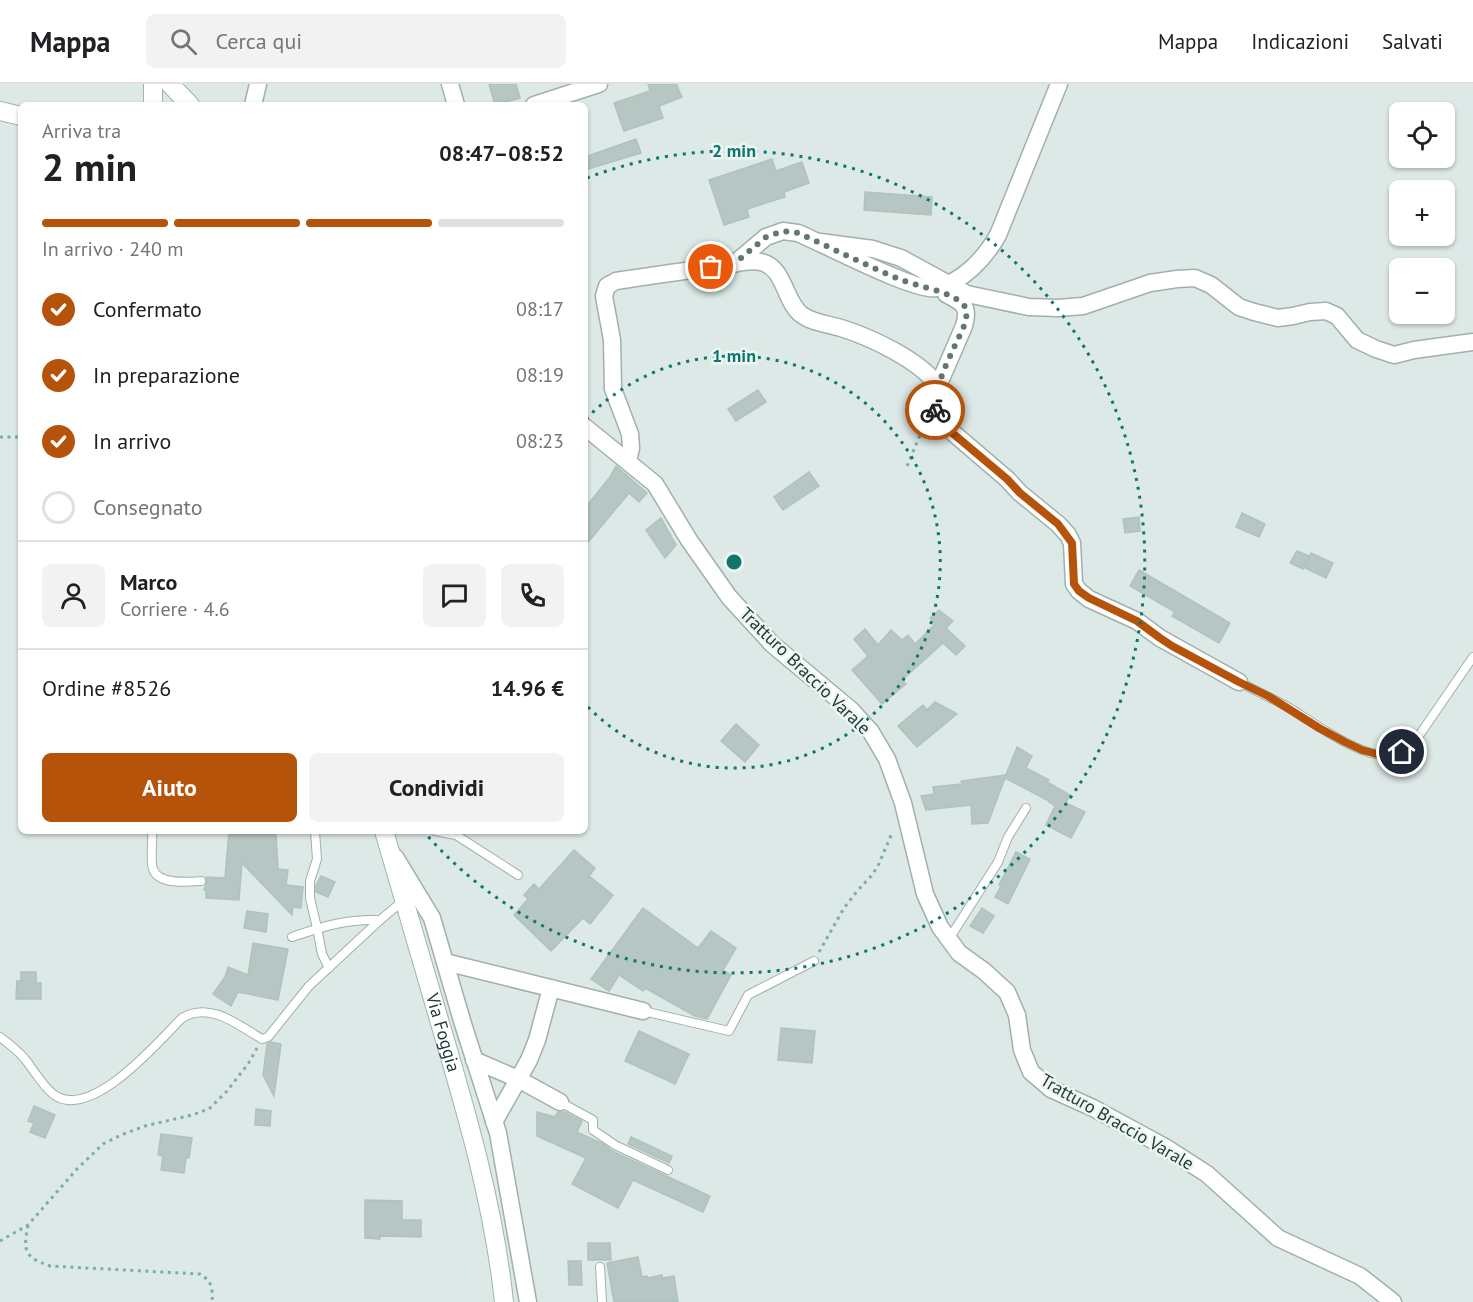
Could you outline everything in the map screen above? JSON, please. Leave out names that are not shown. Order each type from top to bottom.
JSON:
[{"type":"main road","points":[[153,84],[153,102]]},
{"type":"main road","points":[[170,84],[187,102]]},
{"type":"main road","points":[[0,111],[18,115]]},
{"type":"main road","name":"Via Foggia","points":[[386,837],[459,1087],[494,1237],[504,1302]]},
{"type":"street","points":[[254,102],[258,84]]},
{"type":"street","points":[[450,84],[455,102]]},
{"type":"street","points":[[543,102],[599,84]]},
{"type":"street","points":[[941,286],[966,273],[989,250],[998,235],[1059,84]]},
{"type":"street","points":[[734,264],[766,237],[783,231],[798,233],[820,242],[900,280],[923,287],[941,286],[990,300],[1029,307],[1083,306],[1150,283],[1195,278],[1211,285],[1239,307],[1254,312],[1278,318],[1326,311],[1337,316],[1357,340],[1394,355],[1473,342]]},
{"type":"street","points":[[628,461],[631,447],[630,434],[613,389],[612,340],[604,296],[607,286],[616,281],[763,262],[772,266],[794,308],[803,316],[858,333],[878,342],[915,364],[932,377],[938,386]]},
{"type":"street","points":[[941,286],[963,304],[967,311],[964,326],[938,386],[934,407],[937,419],[1058,524],[1068,536],[1072,543],[1074,584],[1079,591],[1137,621],[1160,638],[1239,682]]},
{"type":"street","name":"Tratturo Braccio Varale","points":[[588,429],[655,484],[689,540],[729,597],[772,644],[850,710],[871,732],[887,759],[903,803],[925,894],[940,927],[959,953],[1007,992],[1017,1016],[1022,1050],[1031,1072],[1051,1089],[1093,1108],[1165,1147],[1207,1174],[1278,1238],[1360,1276],[1393,1302]]},
{"type":"street","points":[[386,837],[432,918],[498,1133],[528,1302]]},
{"type":"street","points":[[445,962],[643,1011]]},
{"type":"street","points":[[494,1122],[529,1060],[537,1040],[550,988]]},
{"type":"street","points":[[474,1060],[518,1079],[560,1102]]},
{"type":"lane","points":[[1239,682],[1268,696],[1345,742],[1380,755],[1392,755],[1402,752],[1414,743],[1473,657]]},
{"type":"lane","points":[[949,939],[998,862],[1008,837],[1026,808]]},
{"type":"lane","points":[[152,834],[152,868],[156,874],[166,880],[178,882],[201,881]]},
{"type":"lane","points":[[315,834],[317,859],[310,881],[310,898],[322,954],[329,968]]},
{"type":"lane","points":[[451,834],[456,835],[518,875]]},
{"type":"lane","points":[[0,1037],[23,1057],[48,1090],[62,1099],[72,1101],[81,1099],[122,1078],[182,1018],[190,1013],[199,1011],[216,1013],[262,1039],[268,1036],[309,986],[404,900]]},
{"type":"lane","points":[[292,937],[330,924],[362,919],[380,920]]},
{"type":"lane","points":[[643,1011],[729,1031],[748,995],[814,961]]},
{"type":"lane","points":[[560,1102],[593,1120],[593,1130],[615,1145],[668,1170]]},
{"type":"lane","points":[[600,1267],[602,1302]]},
{"type":"path","points":[[908,466],[923,427]]},
{"type":"path","points":[[0,436],[18,437]]},
{"type":"path","points":[[814,961],[844,908],[878,866],[903,803]]},
{"type":"path","points":[[0,1241],[28,1225],[76,1169],[103,1144],[145,1126],[192,1115],[209,1108],[227,1091],[248,1064],[262,1039]]},
{"type":"path","points":[[28,1225],[25,1246],[28,1254],[36,1262],[50,1266],[200,1274],[210,1282],[212,1302]]},
{"type":"building","points":[[489,84],[516,84],[520,98],[494,102]]},
{"type":"building","points":[[648,84],[676,84],[682,97],[659,106],[663,118],[624,131],[614,103],[650,91]]},
{"type":"building","points":[[636,139],[641,153],[588,169],[588,156]]},
{"type":"building","points":[[772,159],[776,171],[802,162],[809,183],[784,192],[785,197],[747,209],[749,217],[724,225],[709,180]]},
{"type":"building","points":[[865,192],[932,197],[931,215],[864,210]]},
{"type":"building","points":[[758,390],[766,402],[736,421],[728,409]]},
{"type":"building","points":[[616,466],[647,493],[639,502],[629,493],[588,542],[588,504]]},
{"type":"building","points":[[809,472],[819,486],[783,510],[774,497]]},
{"type":"building","points":[[1242,513],[1265,524],[1259,537],[1236,527]]},
{"type":"building","points":[[1139,517],[1140,531],[1125,533],[1123,519]]},
{"type":"building","points":[[661,518],[676,545],[665,558],[646,530]]},
{"type":"building","points":[[1297,551],[1309,556],[1303,569],[1290,563]]},
{"type":"building","points":[[1311,553],[1333,563],[1326,578],[1305,568]]},
{"type":"building","points":[[1139,570],[1230,623],[1219,643],[1172,616],[1175,612],[1130,586]]},
{"type":"building","points":[[939,610],[953,621],[946,628],[965,646],[956,655],[943,643],[902,680],[906,684],[882,704],[852,670],[868,656],[854,639],[865,629],[878,645],[891,630],[902,640],[908,635],[915,644],[935,624],[930,618]]},
{"type":"building","points":[[935,702],[957,714],[917,747],[898,726],[923,705],[927,710]]},
{"type":"building","points":[[736,724],[759,745],[745,762],[721,741]]},
{"type":"building","points":[[1017,747],[1032,756],[1026,768],[1049,780],[1047,782],[1070,795],[1066,803],[1085,812],[1071,838],[1046,825],[1055,806],[1005,778],[988,823],[972,824],[971,805],[926,810],[921,796],[934,794],[933,787],[1006,775]]},
{"type":"building","points":[[229,834],[276,834],[278,869],[288,870],[286,885],[303,887],[301,908],[293,907],[292,915],[242,863],[239,900],[206,898],[206,890],[204,890],[206,877],[225,878]]},
{"type":"building","points":[[574,850],[595,868],[589,876],[613,895],[590,924],[583,918],[551,951],[514,915],[528,899],[524,895],[534,884],[539,889]]},
{"type":"building","points":[[1016,852],[1030,859],[1008,904],[995,897]]},
{"type":"building","points":[[321,876],[335,882],[328,897],[316,892]]},
{"type":"building","points":[[643,908],[698,948],[711,931],[736,948],[723,970],[731,975],[707,1019],[695,1016],[645,988],[643,991],[619,975],[609,991],[591,979]]},
{"type":"building","points":[[982,908],[994,916],[983,933],[970,926]]},
{"type":"building","points":[[247,911],[268,914],[266,932],[244,928]]},
{"type":"building","points":[[253,943],[288,949],[278,1000],[238,992],[231,1006],[213,994],[225,977],[228,967],[248,975]]},
{"type":"building","points":[[21,972],[36,972],[36,983],[41,983],[41,999],[16,999],[17,981],[21,981]]},
{"type":"building","points":[[781,1028],[815,1031],[812,1063],[778,1060]]},
{"type":"building","points":[[639,1031],[689,1054],[675,1084],[625,1061]]},
{"type":"building","points":[[271,1042],[281,1044],[274,1096],[263,1075],[267,1044]]},
{"type":"building","points":[[34,1106],[55,1115],[45,1138],[30,1132],[34,1123],[28,1121]]},
{"type":"building","points":[[256,1109],[271,1111],[270,1126],[255,1125]]},
{"type":"building","points":[[537,1112],[555,1117],[558,1112],[565,1112],[582,1121],[577,1132],[603,1144],[612,1151],[710,1196],[703,1212],[633,1180],[618,1208],[572,1184],[586,1158],[537,1136]]},
{"type":"building","points":[[161,1134],[192,1138],[184,1173],[161,1170],[163,1156],[158,1155]]},
{"type":"building","points":[[631,1137],[672,1156],[669,1163],[628,1144]]},
{"type":"building","points":[[365,1200],[402,1201],[402,1220],[421,1220],[421,1237],[365,1238]]},
{"type":"building","points":[[588,1243],[610,1243],[611,1260],[588,1260]]},
{"type":"building","points":[[638,1257],[642,1277],[674,1276],[678,1302],[614,1302],[607,1263]]},
{"type":"building","points":[[568,1261],[581,1261],[582,1285],[569,1285]]},
{"type":"way so far","points":[[711,267],[734,264],[766,237],[783,231],[798,233],[900,280],[934,289],[963,304],[967,317],[938,386],[935,410]]},
{"type":"route","points":[[935,410],[937,419],[944,426],[1058,524],[1068,536],[1072,543],[1074,584],[1079,591],[1137,621],[1172,646],[1268,696],[1345,742],[1380,755],[1402,752]]}]
